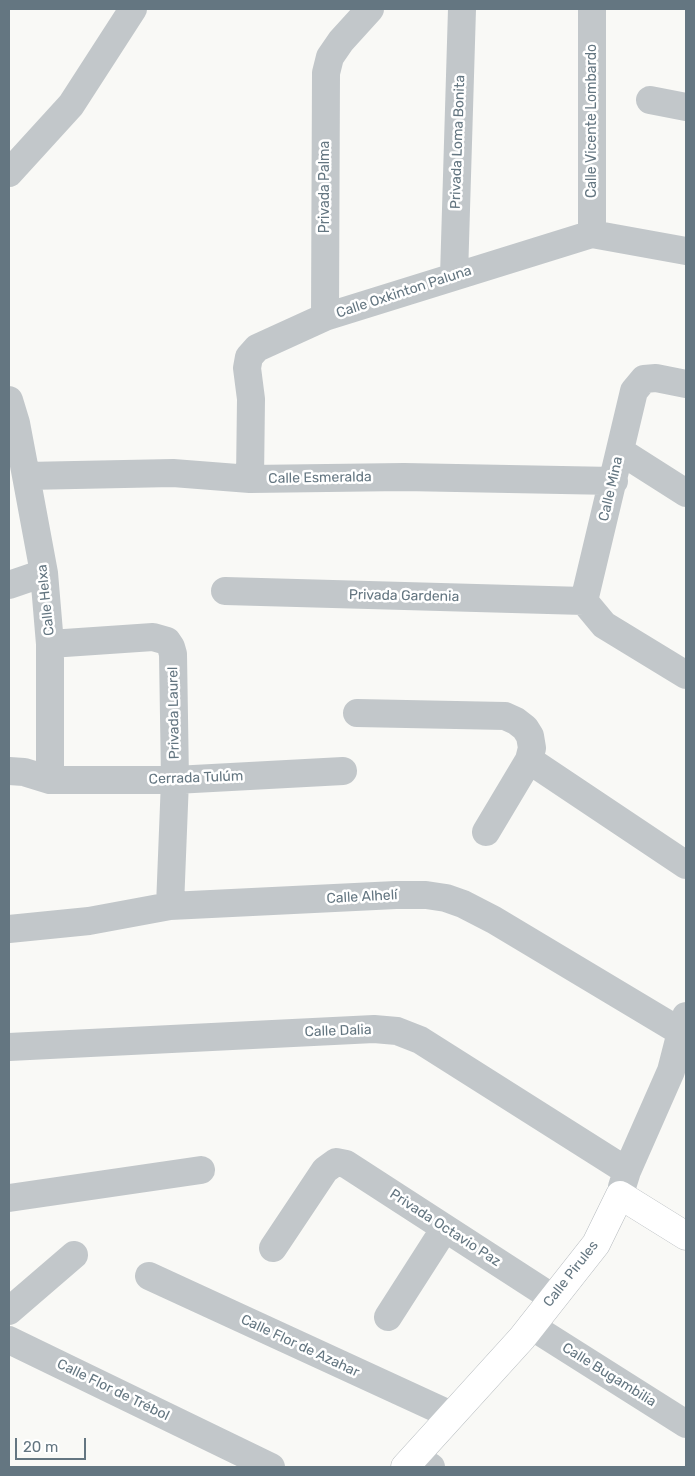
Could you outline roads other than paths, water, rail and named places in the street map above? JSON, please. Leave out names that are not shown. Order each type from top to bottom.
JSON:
[{"type":"main road","points":[[624,1183],[686,1236]]},
{"type":"main road","name":"Calle Pirules","points":[[417,1464],[451,1415],[531,1326],[596,1244],[624,1183]]},
{"type":"street","points":[[9,173],[71,105],[133,9]]},
{"type":"street","name":"Privada Palma","points":[[325,318],[326,73],[330,57],[341,41],[370,9]]},
{"type":"street","name":"Privada Loma Bonita","points":[[454,276],[462,9]]},
{"type":"street","name":"Calle Vicente Lombardo","points":[[592,9],[592,234]]},
{"type":"street","points":[[650,100],[686,107]]},
{"type":"street","name":"Calle Oxkinton Paluna","points":[[250,479],[251,399],[247,368],[250,357],[257,348],[325,318],[592,234],[686,251]]},
{"type":"street","name":"Calle Mina","points":[[584,601],[634,391],[644,380],[656,378],[686,384]]},
{"type":"street","name":"Calle Helxa","points":[[11,414],[26,476],[44,574],[50,644],[50,780]]},
{"type":"street","points":[[620,452],[686,493]]},
{"type":"street","name":"Calle Esmeralda","points":[[26,476],[173,473],[250,479],[404,477],[614,481]]},
{"type":"street","points":[[9,585],[44,574]]},
{"type":"street","name":"Privada Gardenia","points":[[225,592],[584,601]]},
{"type":"street","points":[[584,601],[604,625],[686,675]]},
{"type":"street","name":"Privada Laurel","points":[[50,644],[153,638],[167,641],[171,647],[173,654],[175,780],[170,906]]},
{"type":"street","points":[[357,714],[504,716],[516,721],[525,728],[530,748],[686,865]]},
{"type":"street","points":[[486,832],[530,748]]},
{"type":"street","name":"Cerrada Tulúm","points":[[9,771],[24,772],[50,780],[175,780],[343,770]]},
{"type":"street","name":"Calle Alhelí","points":[[9,929],[89,921],[170,906],[426,895],[446,898],[463,904],[683,1024]]},
{"type":"street","name":"Calle Pirules","points":[[624,1183],[679,1077],[683,1024]]},
{"type":"street","name":"Calle Dalia","points":[[9,1047],[374,1029],[397,1031],[420,1040],[624,1183]]},
{"type":"street","name":"Privada Octavio Paz","points":[[273,1248],[325,1170],[336,1162],[346,1164],[553,1298]]},
{"type":"street","points":[[9,1198],[201,1170]]},
{"type":"street","points":[[388,1317],[445,1228]]},
{"type":"street","points":[[9,1311],[74,1255]]},
{"type":"street","name":"Calle Flor de Azahar","points":[[149,1276],[451,1415]]},
{"type":"street","name":"Calle Bugambilia","points":[[531,1326],[686,1424]]},
{"type":"street","name":"Calle Flor de Trébol","points":[[9,1340],[271,1467]]}]
